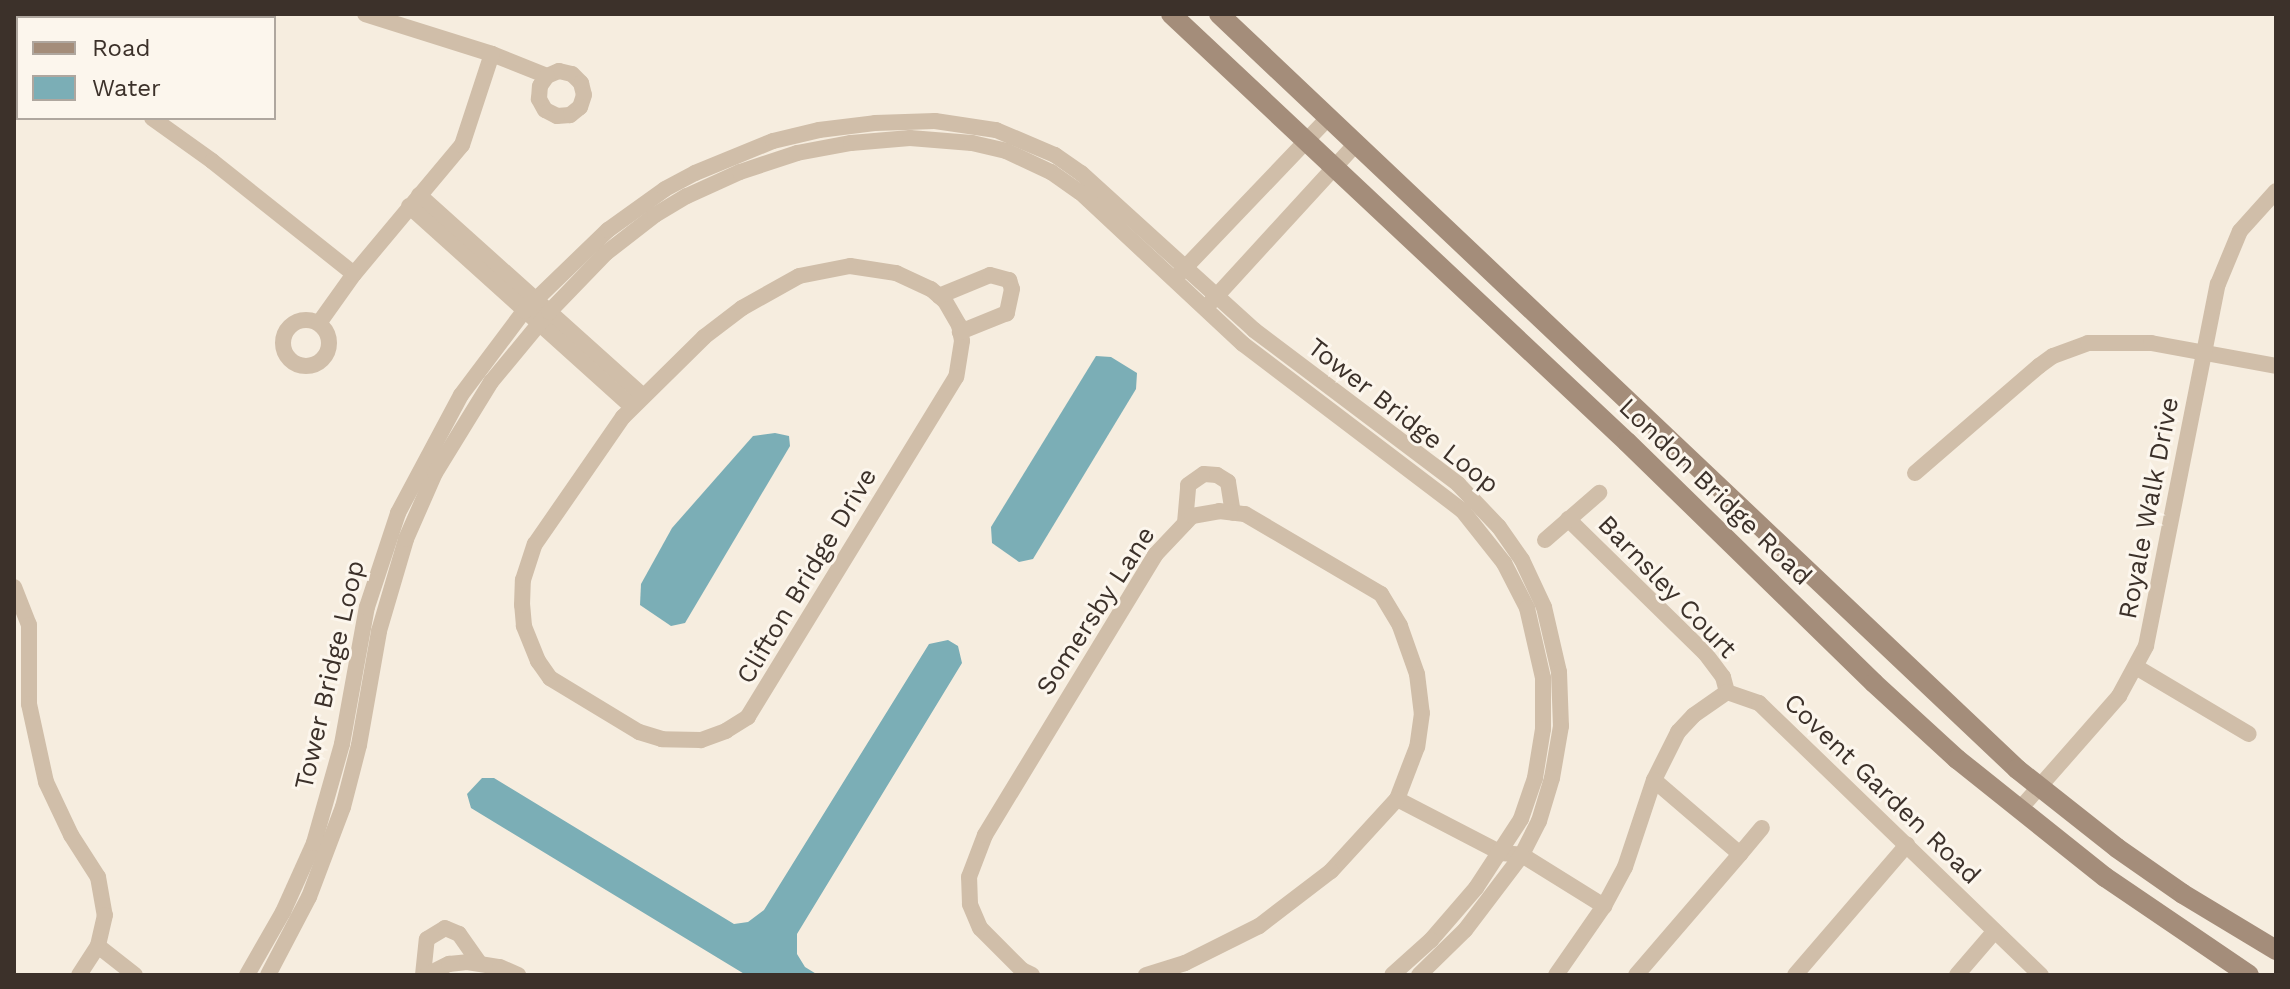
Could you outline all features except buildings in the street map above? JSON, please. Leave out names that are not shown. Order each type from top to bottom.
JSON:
[{"type":"main road","name":"London Bridge Road","points":[[1171,14],[1627,442],[1874,683],[2019,810],[2117,886],[2249,975]]},
{"type":"main road","name":"London Bridge Road","points":[[1219,14],[1728,499],[2037,786],[2173,887],[2276,950]]},
{"type":"street","points":[[365,14],[492,54],[547,76]]},
{"type":"street","points":[[319,323],[354,274],[462,145],[492,54]]},
{"type":"street","points":[[1174,280],[1328,118]]},
{"type":"street","points":[[155,120],[200,151],[354,274]]},
{"type":"street","name":"Tower Bridge Loop","points":[[247,975],[283,912],[314,843],[342,744],[367,607],[398,513],[461,395],[530,305],[608,230],[665,189],[695,173],[783,139],[844,126],[910,121],[965,124],[996,130],[1055,155],[1101,190],[1254,330],[1458,484],[1486,511],[1522,560],[1550,628],[1561,699],[1552,778],[1539,821],[1522,855],[1465,930],[1419,975]]},
{"type":"street","name":"Tower Bridge Loop","points":[[268,975],[309,897],[334,837],[359,745],[379,631],[419,509],[469,414],[544,317],[655,215],[710,184],[797,153],[880,139],[939,139],[972,143],[1026,159],[1080,192],[1243,344],[1462,510],[1492,546],[1516,584],[1539,652],[1543,729],[1528,801],[1501,853],[1454,915],[1392,975]]},
{"type":"street","points":[[1204,309],[1356,144]]},
{"type":"street","name":"Royale Walk Drive","points":[[2019,810],[2101,717],[2136,667],[2157,603],[2223,266],[2254,212],[2276,191]]},
{"type":"street","points":[[414,201],[637,402]]},
{"type":"street","name":"Clifton Bridge Drive","points":[[939,296],[914,280],[874,268],[827,269],[799,276],[742,308],[704,337],[637,402],[535,544],[523,580],[524,626],[538,661],[550,678],[639,732],[662,739],[701,740],[726,731],[748,717],[956,377],[962,356],[960,332]]},
{"type":"street","points":[[990,275],[1009,280],[1011,303],[1007,313],[960,332],[952,311],[939,296],[990,275]]},
{"type":"street","points":[[1915,473],[2039,366],[2070,349],[2128,340],[2276,366]]},
{"type":"street","points":[[1185,523],[1188,485],[1204,474],[1217,475],[1228,482],[1233,513]]},
{"type":"street","name":"Barnsley Court","points":[[1545,540],[1599,493]]},
{"type":"street","name":"Somersby Lane","points":[[1032,975],[1022,970],[980,928],[970,904],[969,877],[985,835],[1155,555],[1192,516],[1219,511],[1245,514],[1381,594],[1400,626],[1417,674],[1422,713],[1417,747],[1397,799],[1331,871],[1259,926],[1185,963],[1146,975]]},
{"type":"street","name":"Barnsley Court","points":[[1568,519],[1705,653],[1723,677],[1727,692]]},
{"type":"street","points":[[14,587],[29,625],[29,704],[43,769],[55,804],[98,877],[104,900],[103,930],[98,946],[79,975]]},
{"type":"street","points":[[2136,667],[2249,734]]},
{"type":"street","points":[[1556,975],[1604,906],[1625,867],[1654,780],[1678,732],[1694,715],[1727,692]]},
{"type":"street","name":"Covent Garden Road","points":[[1727,692],[1759,703],[2041,975]]},
{"type":"street","points":[[1654,780],[1740,854]]},
{"type":"street","points":[[1397,799],[1501,853],[1522,855],[1604,906]]},
{"type":"street","points":[[1636,975],[1762,828]]},
{"type":"street","points":[[1795,975],[1907,845]]},
{"type":"street","points":[[479,963],[459,934],[445,928],[427,939],[425,975],[449,964],[479,963],[518,975]]},
{"type":"street","points":[[1957,975],[1994,932]]},
{"type":"street","points":[[98,946],[135,975]]},
{"type":"water","points":[[1096,356],[1111,357],[1137,373],[1136,389],[1033,559],[1019,562],[992,543],[991,527]]},
{"type":"water","points":[[775,433],[789,436],[790,446],[685,623],[671,626],[640,605],[641,584],[672,528],[753,436]]},
{"type":"water","points":[[948,640],[958,646],[962,663],[797,934],[797,954],[805,967],[818,975],[746,975],[471,808],[467,794],[482,778],[494,778],[734,924],[748,922],[764,910],[929,644]]}]
